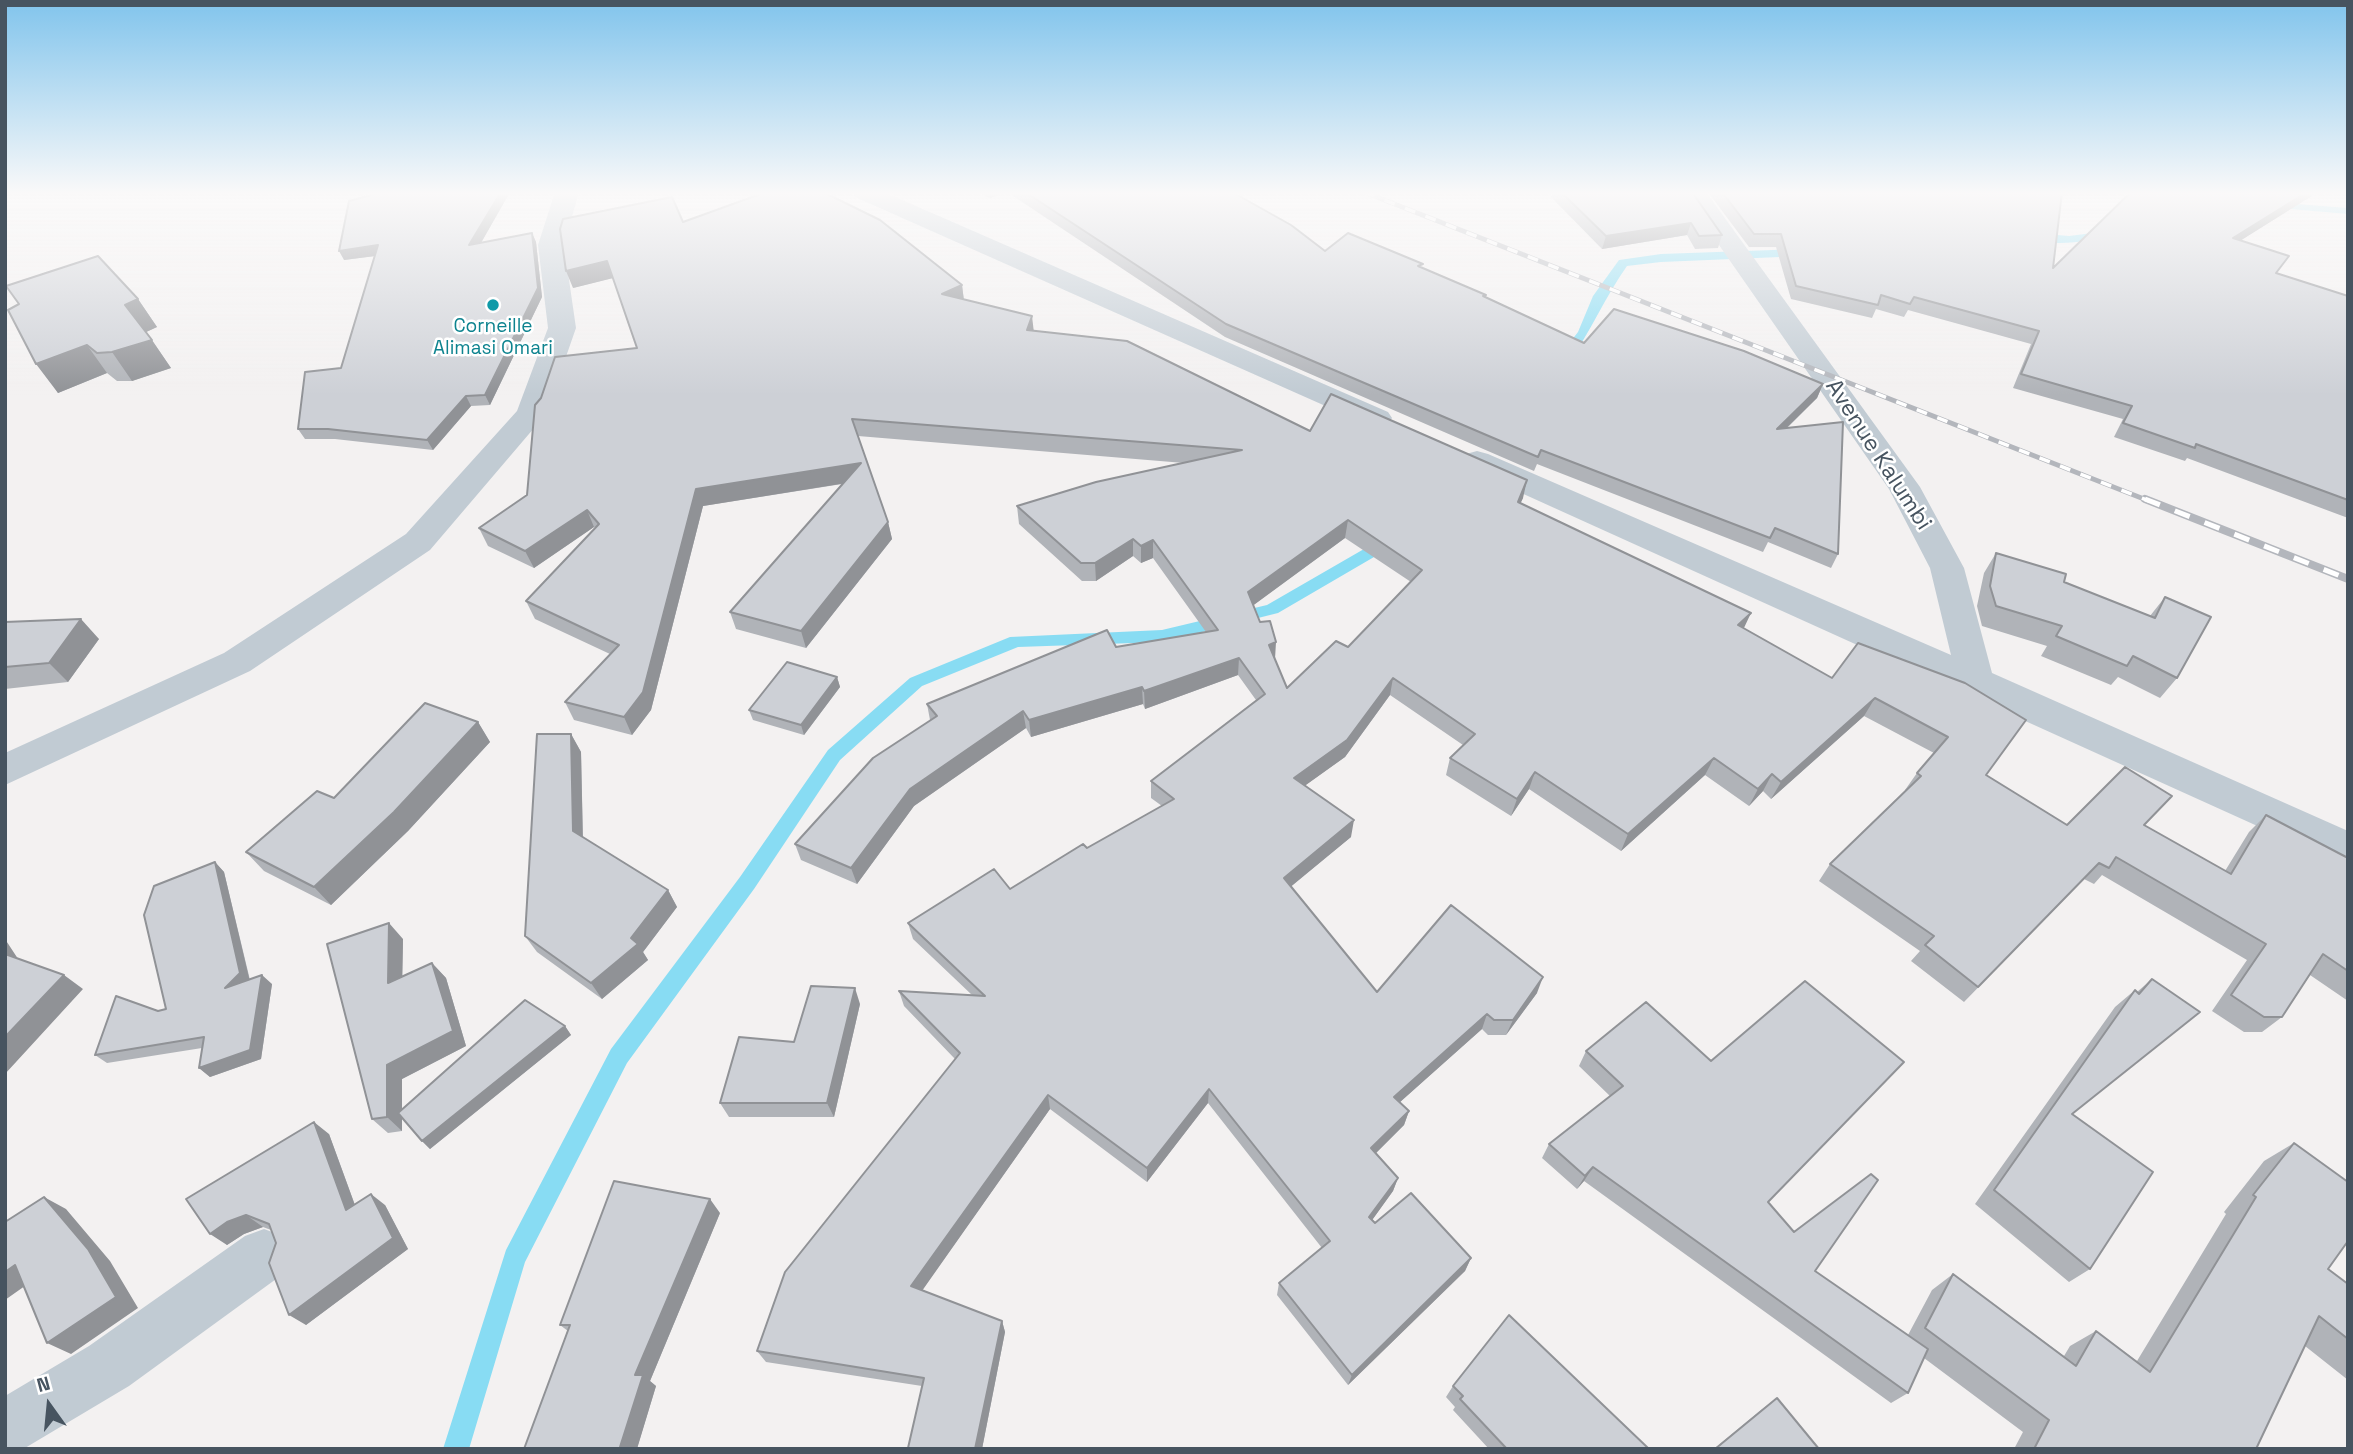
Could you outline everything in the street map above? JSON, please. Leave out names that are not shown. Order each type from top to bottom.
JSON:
[{"type":"street","points":[[5,770],[237,662],[418,542],[531,414],[562,328],[553,260]]},
{"type":"street","points":[[1018,260],[1401,428]]},
{"type":"street","name":"Avenue Kalumbi","points":[[1742,260],[1904,487],[1947,568],[1976,681]]},
{"type":"street","points":[[1452,450],[1976,681],[2348,850]]},
{"type":"street","points":[[5,1428],[109,1366],[264,1255]]},
{"type":"building","points":[[86,260],[102,260],[138,299],[125,305],[152,340],[112,352],[97,353],[87,345],[36,364],[8,310],[19,304],[6,286]]},
{"type":"building","points":[[374,260],[535,260],[538,288],[485,395],[466,396],[427,440],[328,429],[298,429],[305,372],[341,368]]},
{"type":"building","points":[[564,260],[930,260],[962,285],[942,294],[1032,316],[1027,330],[1127,341],[1310,431],[1331,394],[1527,480],[1518,502],[1751,613],[1738,625],[1832,678],[1858,643],[1965,683],[2026,720],[1986,775],[2067,825],[2125,767],[2172,796],[2144,825],[2231,874],[2266,815],[2348,858],[2348,971],[2323,954],[2282,1017],[2264,1017],[2231,995],[2266,944],[2116,857],[2109,868],[2099,863],[1978,987],[1925,945],[1934,936],[1830,864],[1921,776],[1917,773],[1948,737],[1875,698],[1781,782],[1772,774],[1758,789],[1714,758],[1628,834],[1535,772],[1517,799],[1450,758],[1475,734],[1393,678],[1347,740],[1294,778],[1354,820],[1284,878],[1377,992],[1451,905],[1543,977],[1513,1020],[1494,1020],[1487,1014],[1394,1097],[1409,1111],[1371,1148],[1398,1178],[1369,1217],[1375,1223],[1411,1193],[1471,1258],[1352,1375],[1279,1283],[1330,1241],[1209,1089],[1147,1168],[1048,1095],[911,1286],[1002,1321],[975,1449],[908,1448],[924,1378],[757,1351],[785,1272],[960,1053],[899,991],[985,996],[908,923],[994,869],[1010,889],[1083,844],[1087,848],[1174,799],[1151,781],[1265,694],[1239,658],[1144,691],[1142,687],[1029,720],[1023,711],[910,789],[851,868],[795,844],[873,758],[937,716],[927,704],[1107,630],[1116,647],[1218,630],[1153,540],[1141,546],[1133,539],[1095,563],[1081,563],[1017,506],[1096,482],[1242,450],[852,419],[888,522],[801,631],[730,612],[861,463],[696,489],[643,692],[624,717],[565,702],[619,645],[526,601],[599,524],[587,510],[525,551],[479,528],[527,495],[535,405],[541,398],[555,357],[637,348],[607,261],[566,271]],"holes":[[[1348,520],[1422,570],[1348,647],[1336,641],[1287,688],[1269,645],[1276,642],[1270,621],[1260,622],[1248,592]]]},
{"type":"building","points":[[1128,260],[1413,260],[1423,264],[1418,266],[1486,295],[1483,296],[1584,343],[1614,309],[1744,351],[1823,384],[1777,429],[1843,422],[1838,554],[1775,528],[1770,538],[1541,450],[1538,457],[1226,324]]},
{"type":"building","points":[[1788,260],[2054,260],[2053,268],[2061,260],[2286,260],[2276,273],[2348,296],[2348,500],[2196,444],[2195,448],[2123,423],[2132,406],[2021,374],[2039,331],[1914,297],[1910,304],[1881,295],[1878,305],[1796,286]]},
{"type":"building","points":[[1996,553],[2066,574],[2064,582],[2155,618],[2165,597],[2211,617],[2177,678],[2133,656],[2127,666],[2056,636],[2062,626],[1996,606],[1990,586]]},
{"type":"building","points":[[81,619],[49,663],[5,667],[5,622]]},
{"type":"building","points":[[787,662],[837,677],[801,725],[749,710]]},
{"type":"building","points":[[425,703],[478,722],[394,812],[314,887],[246,852],[317,791],[334,798]]},
{"type":"building","points":[[537,734],[571,734],[573,831],[668,890],[631,938],[638,944],[591,983],[525,936]]},
{"type":"building","points":[[215,862],[240,973],[225,988],[262,975],[250,1050],[199,1068],[204,1037],[95,1055],[116,996],[158,1011],[166,1009],[144,915],[154,886]]},
{"type":"building","points":[[389,923],[388,983],[432,963],[453,1031],[387,1065],[387,1117],[372,1119],[327,944]]},
{"type":"building","points":[[5,954],[64,975],[5,1037]]},
{"type":"building","points":[[2152,979],[2200,1012],[2072,1114],[2153,1172],[2090,1269],[1994,1190],[2135,990],[2139,994]]},
{"type":"building","points":[[1805,981],[1904,1062],[1768,1202],[1794,1232],[1871,1174],[1878,1180],[1815,1271],[1928,1349],[1908,1393],[1593,1167],[1585,1176],[1549,1144],[1623,1086],[1586,1051],[1646,1002],[1711,1061]]},
{"type":"building","points":[[811,986],[855,988],[827,1103],[720,1103],[739,1037],[794,1042]]},
{"type":"building","points":[[525,1000],[565,1026],[422,1141],[398,1113]]},
{"type":"building","points":[[314,1122],[346,1210],[371,1194],[393,1238],[289,1315],[269,1263],[276,1243],[269,1224],[246,1215],[227,1222],[210,1234],[186,1199]]},
{"type":"building","points":[[2294,1143],[2348,1182],[2348,1241],[2328,1269],[2348,1284],[2348,1339],[2319,1316],[2256,1449],[2034,1449],[2049,1420],[1925,1328],[1953,1274],[2076,1366],[2096,1331],[2150,1372],[2256,1197],[2253,1195]]},
{"type":"building","points":[[614,1181],[710,1199],[635,1375],[643,1375],[620,1447],[653,1449],[524,1449],[570,1325],[560,1325]]},
{"type":"building","points":[[44,1197],[88,1249],[116,1297],[47,1343],[15,1265],[5,1272],[5,1222]]},
{"type":"building","points":[[1509,1315],[1648,1449],[1507,1449],[1460,1399],[1463,1396],[1453,1386]]},
{"type":"building","points":[[1777,1398],[1819,1449],[1715,1449]]},
{"type":"waterway","points":[[1564,359],[1584,332],[1599,296],[1623,263],[1647,260]]},
{"type":"waterway","points":[[456,1449],[514,1258],[619,1056],[747,883],[834,755],[916,682],[1016,641],[1162,636],[1272,609],[1369,553],[1384,537]]},
{"type":"railway","points":[[1536,260],[2149,501]]},
{"type":"railway","points":[[2145,499],[2348,579]]},
{"type":"place","name":"Corneille Alimasi Omari","points":[[493,305]]}]
